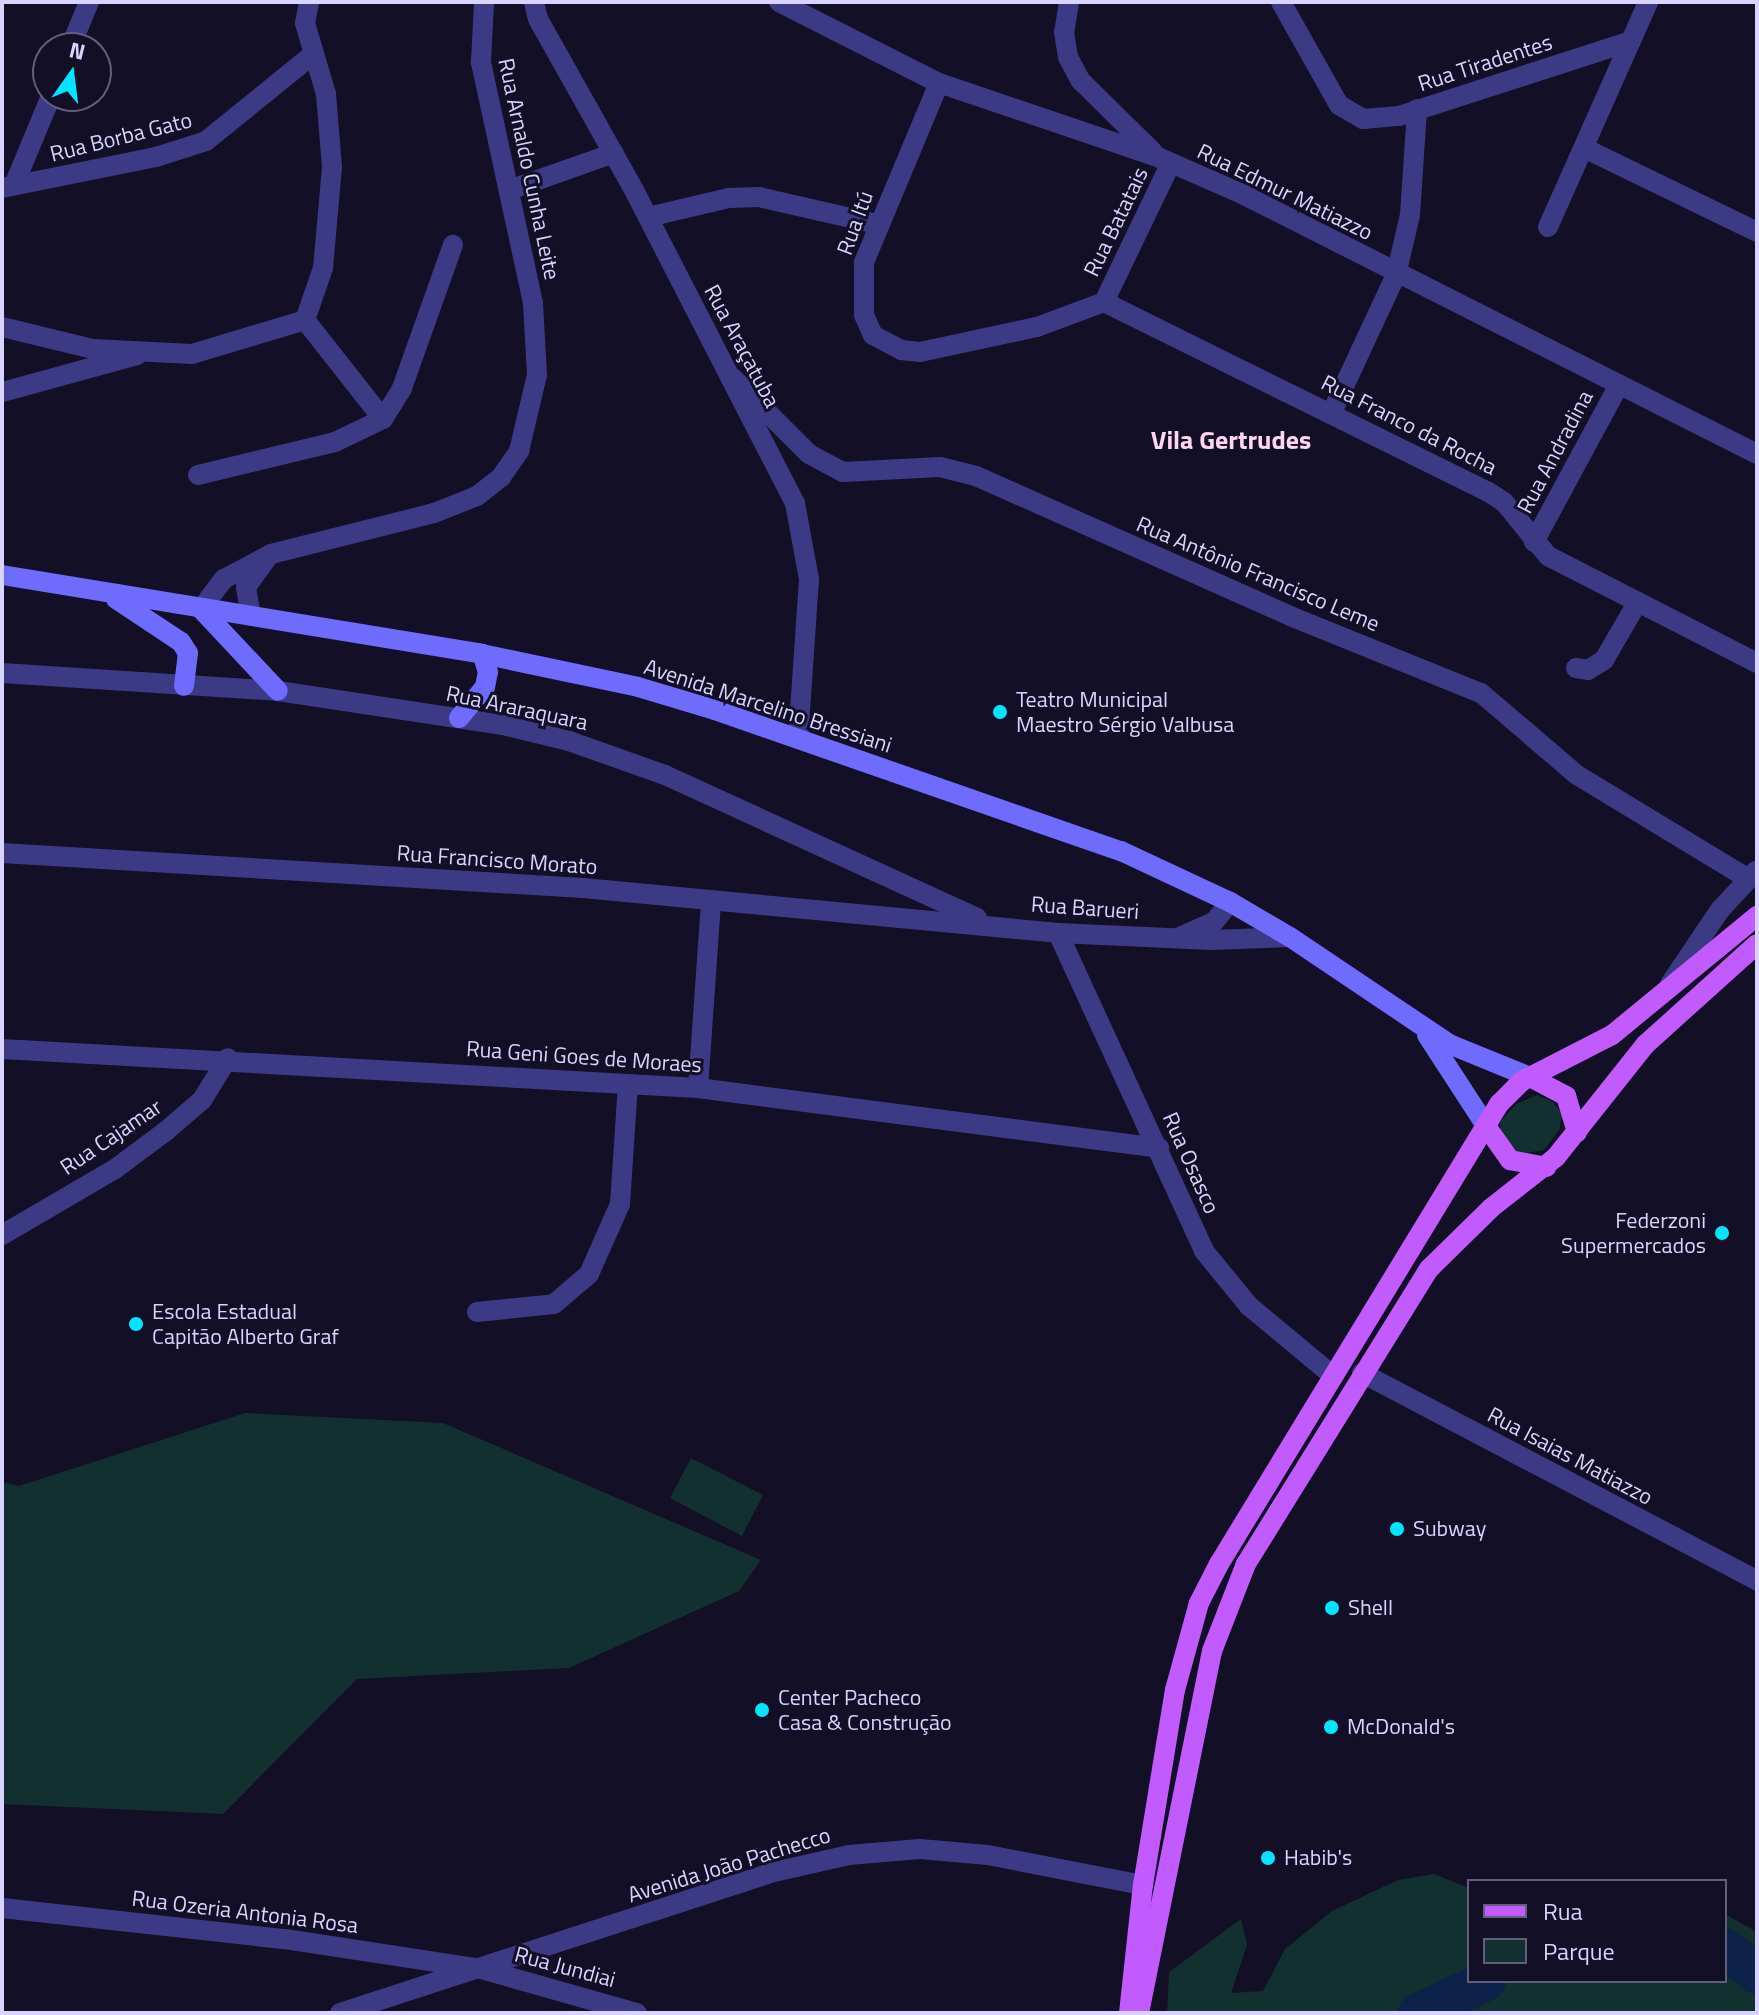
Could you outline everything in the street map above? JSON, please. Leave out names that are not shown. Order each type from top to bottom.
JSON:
[{"type":"main road","points":[[1129,2013],[1143,1885],[1175,1690],[1199,1603],[1332,1375],[1499,1104],[1530,1077],[1584,1053],[1661,997],[1757,916]]},
{"type":"main road","points":[[1139,2013],[1212,1651],[1228,1603],[1362,1373],[1429,1269],[1491,1208],[1546,1167],[1646,1044],[1698,992],[1757,944]]},
{"type":"main road","points":[[1530,1077],[1566,1096],[1577,1132]]},
{"type":"main road","points":[[1486,1126],[1510,1160],[1546,1167]]},
{"type":"street","points":[[77,32],[89,2]]},
{"type":"street","points":[[305,320],[326,254],[332,167],[326,94],[311,56],[305,23],[309,2]]},
{"type":"street","name":"Rua Arnaldo Cunha Leite","points":[[201,609],[224,579],[271,554],[434,513],[477,496],[501,477],[519,451],[537,375],[533,303],[512,189],[481,62],[484,2]]},
{"type":"street","name":"Rua Araçatuba","points":[[534,2],[544,32],[614,153],[795,503],[805,540],[809,579],[798,739]]},
{"type":"street","name":"Rua Edmur Matiazzo","points":[[779,2],[939,83],[1165,160],[1757,454]]},
{"type":"street","points":[[1069,2],[1066,45],[1081,81],[1165,160]]},
{"type":"street","name":"Rua Tiradentes","points":[[1281,2],[1339,105],[1352,116],[1378,119],[1631,41]]},
{"type":"street","points":[[1548,227],[1648,2]]},
{"type":"street","name":"Rua Borba Gato","points":[[8,187],[156,157],[206,141],[311,56]]},
{"type":"street","name":"Rua Itú","points":[[939,83],[877,224],[860,286],[864,315],[873,335],[901,350],[956,347],[1075,315],[1104,302]]},
{"type":"street","points":[[1332,412],[1396,275],[1410,215],[1417,109]]},
{"type":"street","points":[[8,187],[43,112]]},
{"type":"street","points":[[1584,148],[1757,232]]},
{"type":"street","points":[[512,189],[614,153]]},
{"type":"street","name":"Rua Batatais","points":[[1104,302],[1165,160]]},
{"type":"street","points":[[648,217],[729,198],[759,197],[877,224]]},
{"type":"street","points":[[198,475],[335,442],[383,419],[402,388],[453,245]]},
{"type":"street","name":"Rua Franco da Rocha","points":[[1104,302],[1487,491],[1504,502],[1548,556],[1757,663]]},
{"type":"street","points":[[2,327],[137,355],[192,354],[305,320]]},
{"type":"street","points":[[305,320],[383,419]]},
{"type":"street","points":[[2,392],[137,355]]},
{"type":"street","name":"Rua Antônio Francisco Leme","points":[[733,378],[809,454],[843,472],[940,467],[976,476],[1290,616],[1481,693],[1577,775],[1752,874]]},
{"type":"street","name":"Rua Andradina","points":[[1534,542],[1619,385]]},
{"type":"street","points":[[251,616],[246,587],[271,554]]},
{"type":"street","name":"Avenida Marcelino Bressiani","points":[[2,575],[482,654],[638,687],[798,739],[1121,851],[1230,902],[1290,937],[1420,1025],[1480,1058],[1530,1077]]},
{"type":"street","points":[[103,591],[181,642],[188,653],[184,686]]},
{"type":"street","points":[[1576,668],[1588,670],[1604,660],[1637,603]]},
{"type":"street","points":[[201,609],[278,691]]},
{"type":"street","points":[[459,718],[485,687],[488,672],[482,654]]},
{"type":"street","name":"Rua Araraquara","points":[[2,673],[278,691],[459,718],[569,741],[665,775],[988,924]]},
{"type":"street","name":"Rua Francisco Morato","points":[[2,853],[583,888],[711,902],[988,924]]},
{"type":"street","points":[[1661,997],[1752,874]]},
{"type":"street","points":[[698,1088],[711,902]]},
{"type":"street","name":"Rua Barueri","points":[[1178,937],[1214,922],[1230,902]]},
{"type":"street","name":"Rua Barueri","points":[[988,924],[1058,933],[1290,937]]},
{"type":"street","name":"Rua Osasco","points":[[1058,933],[1204,1251],[1249,1306],[1332,1375]]},
{"type":"street","points":[[1420,1025],[1486,1126]]},
{"type":"street","name":"Rua Geni Goes de Moraes","points":[[2,1049],[228,1058],[698,1088],[1159,1148]]},
{"type":"street","name":"Rua Cajamar","points":[[2,1235],[115,1169],[166,1131],[202,1100],[228,1058]]},
{"type":"street","points":[[477,1312],[554,1304],[589,1274],[620,1204],[628,1084]]},
{"type":"street","name":"Rua Isaias Matiazzo","points":[[1362,1373],[1757,1580]]},
{"type":"street","name":"Avenida João Pachecco","points":[[340,2013],[774,1872],[849,1855],[920,1849],[988,1855],[1143,1885]]},
{"type":"street","name":"Rua Ozeria Antonia Rosa","points":[[2,1908],[285,1939],[481,1969]]},
{"type":"street","name":"Rua Jundiai","points":[[481,1969],[637,2013]]},
{"type":"green space","points":[[1537,1095],[1553,1102],[1562,1114],[1559,1130],[1544,1150],[1519,1154],[1502,1143],[1500,1122],[1516,1104]]},
{"type":"green space","points":[[245,1413],[443,1423],[761,1560],[739,1591],[569,1668],[357,1679],[223,1814],[2,1804],[2,1482],[19,1486]]},
{"type":"green space","points":[[691,1458],[763,1495],[742,1536],[670,1498]]},
{"type":"green space","points":[[1434,1874],[1467,1887],[1467,1983],[1727,1983],[1727,1915],[1757,1932],[1757,2013],[1167,2013],[1169,1972],[1241,1919],[1247,1945],[1231,1993],[1263,1991],[1285,1949],[1332,1911],[1398,1880]]},
{"type":"waterway","points":[[1727,1950],[1757,1974]]},
{"type":"waterway","points":[[1418,2013],[1482,1983]]},
{"type":"place","name":"Teatro Municipal Maestro Sérgio Valbusa","points":[[1000,712]]},
{"type":"place","name":"Federzoni Supermercados","points":[[1722,1233]]},
{"type":"place","name":"Escola Estadual Capitão Alberto Graf","points":[[136,1324]]},
{"type":"place","name":"Subway","points":[[1397,1529]]},
{"type":"place","name":"Shell","points":[[1332,1608]]},
{"type":"place","name":"Center Pacheco Casa & Construção","points":[[762,1710]]},
{"type":"place","name":"McDonald's","points":[[1331,1727]]},
{"type":"place","name":"Habib's","points":[[1268,1858]]},
{"type":"district","name":"Vila Gertrudes","points":[[1231,440]]}]
